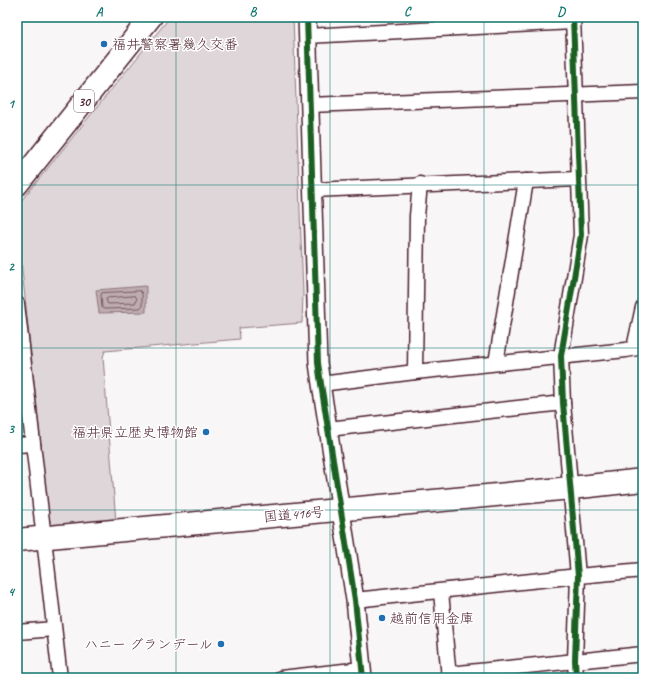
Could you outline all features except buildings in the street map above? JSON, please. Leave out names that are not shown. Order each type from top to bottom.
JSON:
[{"type":"highway","name":"国道416号","points":[[17,540],[643,480]]},
{"type":"main road","name":"30","points":[[17,185],[151,17]]},
{"type":"street","points":[[281,678],[363,674],[355,600],[321,384],[316,329],[307,17]]},
{"type":"street","points":[[307,36],[573,20],[581,235],[561,356],[563,403],[578,576],[575,660],[576,678]]},
{"type":"street","points":[[309,105],[643,92]]},
{"type":"street","points":[[312,190],[420,184],[578,179]]},
{"type":"street","points":[[496,363],[526,181]]},
{"type":"street","points":[[415,372],[417,216],[420,184]]},
{"type":"street","points":[[17,304],[18,326],[60,678]]},
{"type":"street","points":[[321,384],[415,372],[638,348],[643,307]]},
{"type":"street","points":[[328,429],[563,403]]},
{"type":"street","points":[[17,445],[32,444]]},
{"type":"street","points":[[355,600],[643,570]]},
{"type":"street","points":[[441,592],[449,676],[503,673],[575,660],[643,654]]},
{"type":"street","points":[[17,632],[54,629]]},
{"type":"shaded area","points":[[170,17],[293,17],[303,294],[302,323],[239,328],[240,339],[105,351],[103,357],[116,522],[56,527],[49,520],[17,224],[17,206]]},
{"type":"water","points":[[146,286],[146,312],[99,313],[96,290]]},
{"type":"cycle path","points":[[307,17],[318,363],[355,600],[363,678]]},
{"type":"cycle path","points":[[573,17],[581,235],[561,356],[563,403],[578,576],[575,660],[576,678]]},
{"type":"place","name":"福井警察署幾久交番","points":[[104,44]]},
{"type":"place","name":"福井県立歴史博物館","points":[[206,432]]},
{"type":"place","name":"越前信用金庫","points":[[382,618]]},
{"type":"place","name":"ハニー グランデール","points":[[221,644]]}]
